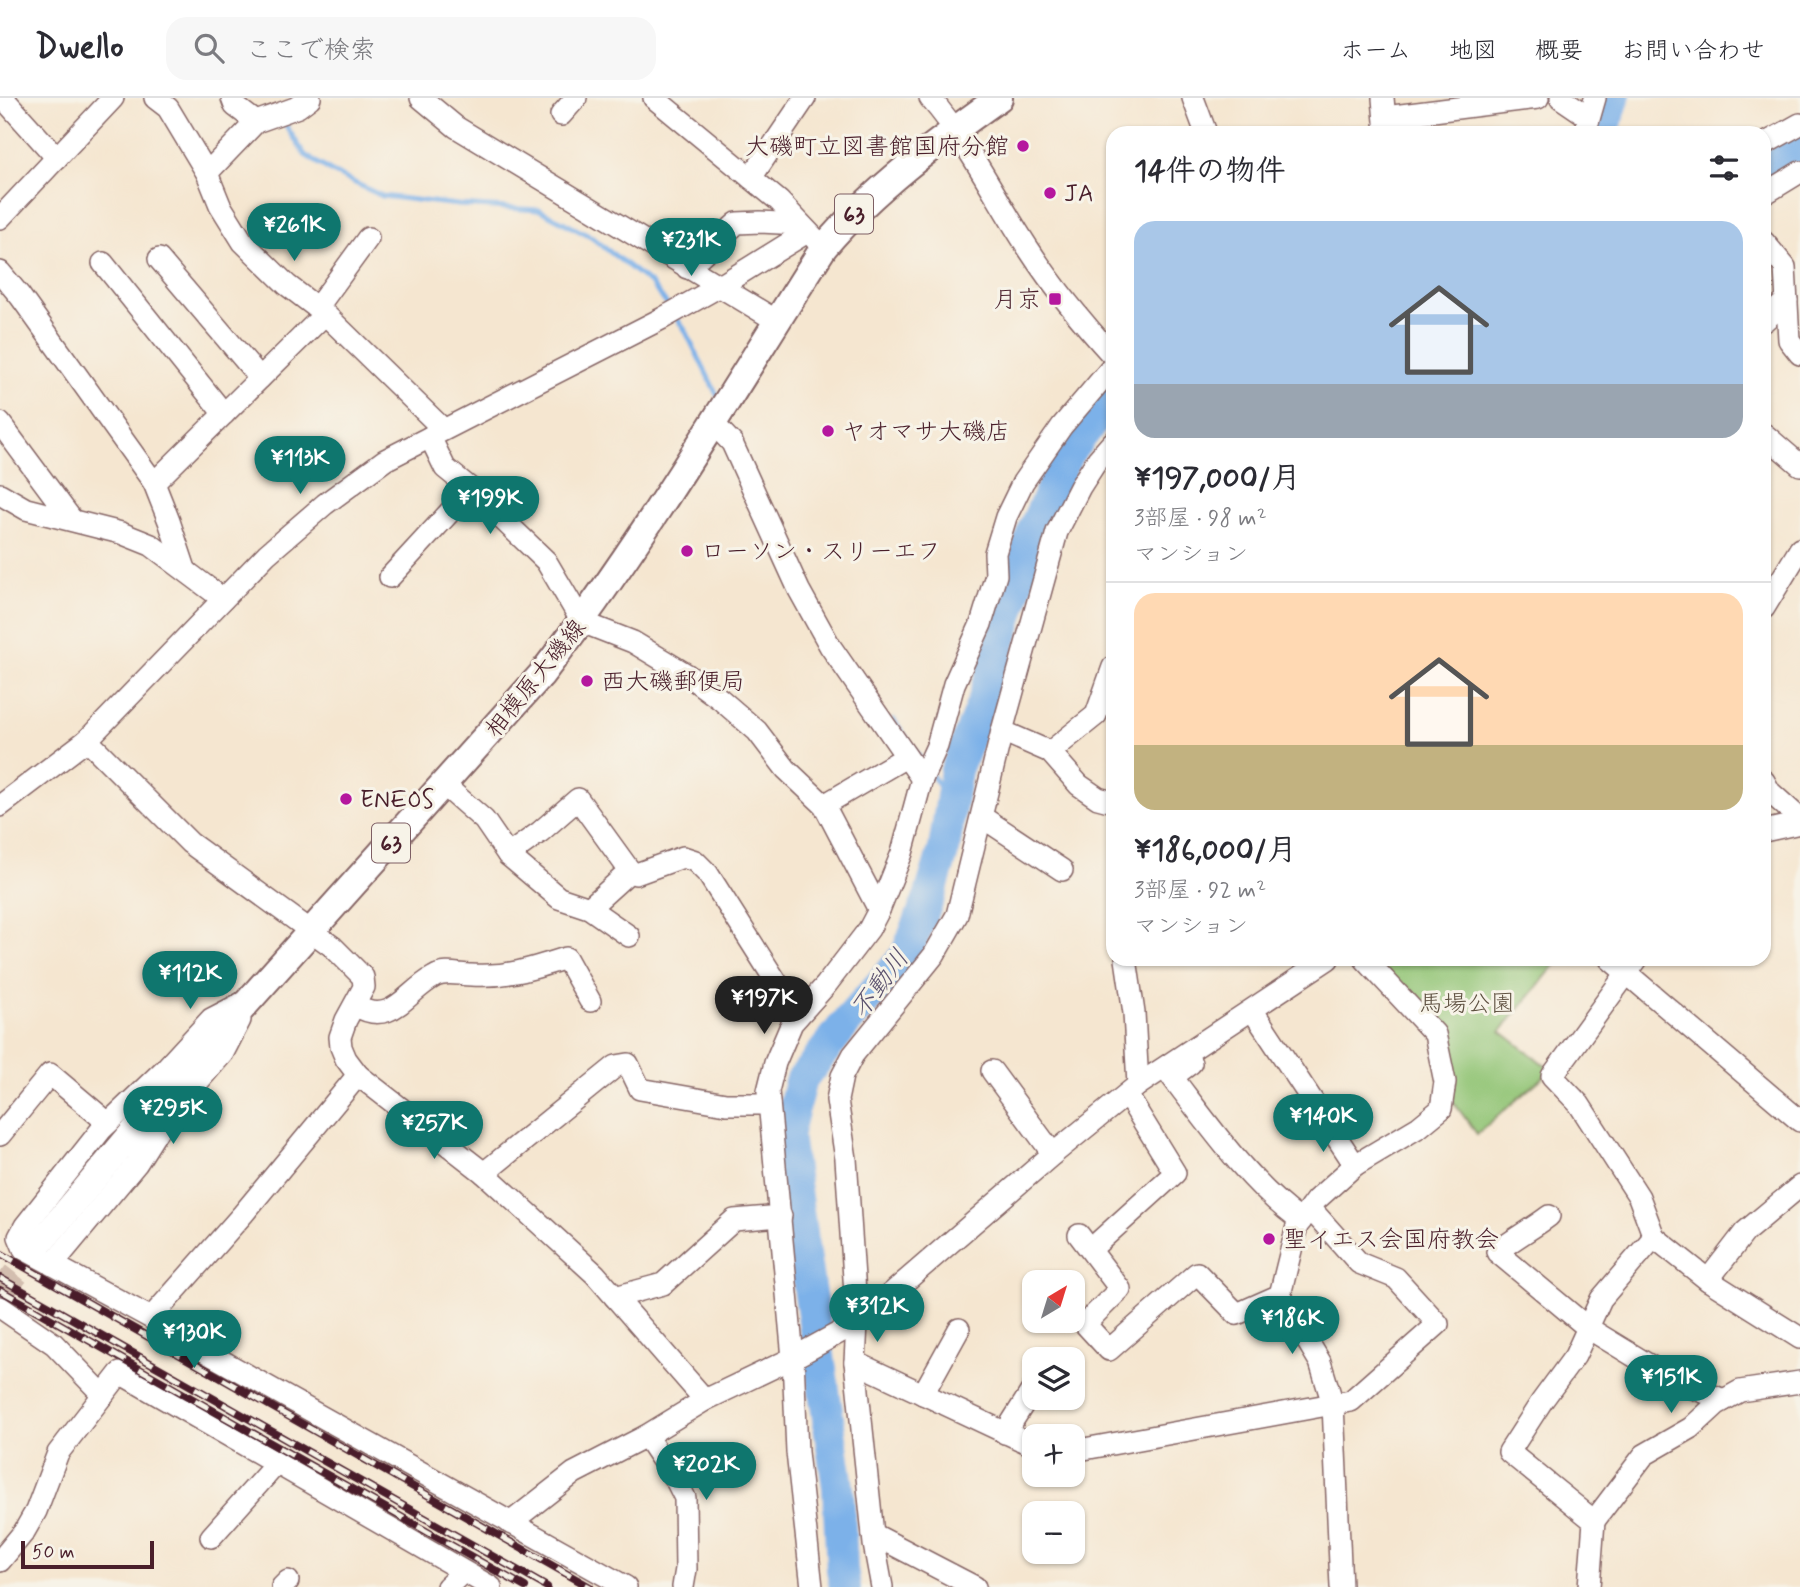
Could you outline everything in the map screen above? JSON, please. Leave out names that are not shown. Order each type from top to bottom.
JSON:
[{"type":"main road","name":"相模原大磯線","points":[[47,1253],[165,1094],[541,675],[582,622],[777,321],[810,234],[845,223],[954,129],[999,98]]},
{"type":"street","points":[[3,98],[57,158]]},
{"type":"street","points":[[0,218],[113,98]]},
{"type":"street","points":[[155,98],[168,108],[207,173],[220,205],[243,242],[287,285],[321,311],[436,433],[444,468],[471,489],[546,561],[582,622],[633,642],[686,674],[757,731],[786,769],[824,805],[879,910]]},
{"type":"street","points":[[232,98],[234,106],[256,122]]},
{"type":"street","points":[[207,173],[256,122],[298,107],[310,98]]},
{"type":"street","points":[[421,98],[456,127],[777,321]]},
{"type":"street","points":[[561,115],[576,98]]},
{"type":"street","points":[[654,98],[779,201],[810,234]]},
{"type":"street","points":[[751,178],[805,98]]},
{"type":"street","points":[[930,98],[954,129],[1030,251],[1106,348]]},
{"type":"street","points":[[1193,98],[1203,126]]},
{"type":"street","points":[[1384,116],[1538,98]]},
{"type":"street","points":[[1561,98],[1590,116]]},
{"type":"street","points":[[1771,140],[1800,124]]},
{"type":"street","points":[[1771,190],[1800,172]]},
{"type":"street","points":[[687,268],[737,223],[760,222],[810,234]]},
{"type":"street","points":[[0,806],[88,740],[295,527],[345,488],[386,460],[663,318],[810,234]]},
{"type":"street","points":[[154,483],[260,378],[321,311],[368,238]]},
{"type":"street","points":[[1771,250],[1785,267],[1789,340],[1800,354]]},
{"type":"street","points":[[159,259],[260,378]]},
{"type":"street","points":[[103,263],[224,414]]},
{"type":"street","points":[[0,272],[154,483],[186,569]]},
{"type":"street","points":[[1771,315],[1787,300]]},
{"type":"street","points":[[812,1587],[797,1452],[793,1358],[768,1091],[775,1063],[792,1023],[869,929],[879,910],[902,853],[922,779],[937,746],[954,684],[981,624],[996,575],[995,553],[1006,517],[1023,482],[1062,426],[1106,374]]},
{"type":"street","points":[[0,423],[72,520]]},
{"type":"street","points":[[713,423],[732,443],[799,590],[830,646],[922,779]]},
{"type":"street","points":[[1771,440],[1800,465]]},
{"type":"street","points":[[882,1587],[873,1534],[855,1362],[857,1324],[846,1159],[837,1100],[842,1076],[853,1055],[934,955],[957,915],[1002,731],[1057,532],[1080,487],[1106,449]]},
{"type":"street","points":[[390,577],[471,489]]},
{"type":"street","points":[[0,494],[26,509],[121,533],[151,545],[223,599]]},
{"type":"street","points":[[1771,597],[1800,549]]},
{"type":"street","points":[[1050,752],[1096,715],[1106,687]]},
{"type":"street","points":[[1002,731],[1050,752],[1079,785],[1106,800]]},
{"type":"street","points":[[88,740],[190,843],[333,947],[363,977],[364,987],[340,1037],[341,1047],[358,1075],[484,1173],[575,1256],[615,1297],[705,1400]]},
{"type":"street","points":[[824,805],[906,757]]},
{"type":"street","points":[[443,785],[484,820],[508,855],[559,898],[589,908],[629,936]]},
{"type":"street","points":[[1771,796],[1800,821]]},
{"type":"street","points":[[508,855],[578,799],[630,871],[636,874],[683,857],[695,861],[708,874],[798,1016]]},
{"type":"street","points":[[982,817],[1062,870]]},
{"type":"street","points":[[1771,829],[1800,821]]},
{"type":"street","points":[[589,908],[630,871]]},
{"type":"street","points":[[356,1006],[368,1013],[380,1013],[403,1003],[434,976],[445,973],[511,975],[566,958],[590,1001]]},
{"type":"street","points":[[1127,966],[1134,1013],[1132,1090],[1175,1173],[1085,1242],[1120,1289],[1085,1324],[1109,1350],[1197,1273],[1237,1314],[1280,1295]]},
{"type":"street","points":[[510,1523],[574,1474],[646,1436],[705,1400],[857,1324],[1053,1154],[1132,1090],[1318,966]]},
{"type":"street","points":[[1341,1587],[1333,1404],[1320,1362],[1280,1295],[1297,1226],[1316,1200],[1355,1165],[1419,1127],[1441,1109],[1445,1083],[1435,1034],[1372,966]]},
{"type":"street","points":[[1622,966],[1552,1076],[1579,1104],[1639,1197],[1654,1237],[1708,1280],[1800,1338]]},
{"type":"street","points":[[1627,966],[1800,1121]]},
{"type":"street","points":[[250,999],[211,1019],[165,1069],[108,1123],[19,1237],[24,1249],[47,1253],[197,1347],[626,1587]]},
{"type":"street","points":[[1253,1011],[1355,1165]]},
{"type":"street","points":[[1085,1449],[1352,1401],[1438,1324],[1396,1278],[1359,1262],[1305,1215],[1273,1201],[1249,1175],[1172,1077],[1200,1056],[1204,1042]]},
{"type":"street","points":[[484,1173],[618,1061],[628,1063],[640,1089],[726,1104],[769,1104]]},
{"type":"street","points":[[992,1071],[1053,1154]]},
{"type":"street","points":[[0,1135],[50,1074],[108,1123]]},
{"type":"street","points":[[151,1318],[243,1214],[358,1075]]},
{"type":"street","points":[[1708,1280],[1745,1232],[1800,1186]]},
{"type":"street","points":[[615,1297],[663,1284],[734,1220],[780,1216]]},
{"type":"street","points":[[1549,1216],[1490,1256],[1588,1328],[1675,1381],[1724,1400]]},
{"type":"street","points":[[1594,1521],[1509,1452],[1575,1356],[1601,1299],[1654,1237]]},
{"type":"street","points":[[3,1315],[54,1344],[103,1395]]},
{"type":"street","points":[[923,1394],[959,1329]]},
{"type":"street","points":[[855,1362],[1022,1441]]},
{"type":"street","points":[[0,1561],[24,1532],[36,1511],[58,1453],[120,1373],[491,1587]]},
{"type":"street","points":[[1589,1587],[1594,1521],[1644,1455],[1691,1428],[1724,1400],[1740,1391],[1800,1382]]},
{"type":"street","points":[[1005,1433],[1022,1406]]},
{"type":"street","points":[[646,1436],[685,1498],[687,1569],[683,1587]]},
{"type":"street","points":[[211,1536],[277,1464]]},
{"type":"street","points":[[873,1534],[975,1587]]},
{"type":"street","points":[[447,1587],[463,1572]]},
{"type":"green space","name":"馬場公園","points":[[1381,966],[1554,966],[1501,1031],[1551,1070],[1477,1134],[1449,1096],[1453,1060]]},
{"type":"waterway","points":[[1605,126],[1614,98]]},
{"type":"waterway","points":[[284,118],[305,155],[332,172],[382,196],[458,205],[540,210],[591,237],[651,284],[669,307]]},
{"type":"waterway","name":"不動川","points":[[1771,167],[1800,149]]},
{"type":"waterway","points":[[674,315],[685,330],[719,399]]},
{"type":"waterway","name":"不動川","points":[[845,1587],[838,1487],[787,1136],[800,1082],[845,1024],[906,955],[930,895],[944,849],[956,770],[984,699],[1033,530],[1068,453],[1106,407]]},
{"type":"waterway","points":[[894,720],[922,761]]},
{"type":"waterway","points":[[930,772],[951,804]]},
{"type":"tunnel","points":[[0,1294],[41,1242]]},
{"type":"railway","points":[[0,1253],[590,1587]]},
{"type":"railway","points":[[0,1278],[547,1587]]},
{"type":"railway","points":[[0,1290],[525,1587]]},
{"type":"place","name":"大磯町立図書館国府分館","points":[[1023,146]]},
{"type":"place","name":"JA","points":[[1050,193]]},
{"type":"place","name":"月京","points":[[1055,299]]},
{"type":"place","name":"ヤオマサ大磯店","points":[[828,431]]},
{"type":"place","name":"ローソン・スリーエフ","points":[[687,551]]},
{"type":"place","name":"西大磯郵便局","points":[[587,681]]},
{"type":"place","name":"ENEOS","points":[[346,799]]},
{"type":"place","name":"聖イエス会国府教会","points":[[1269,1239]]}]
